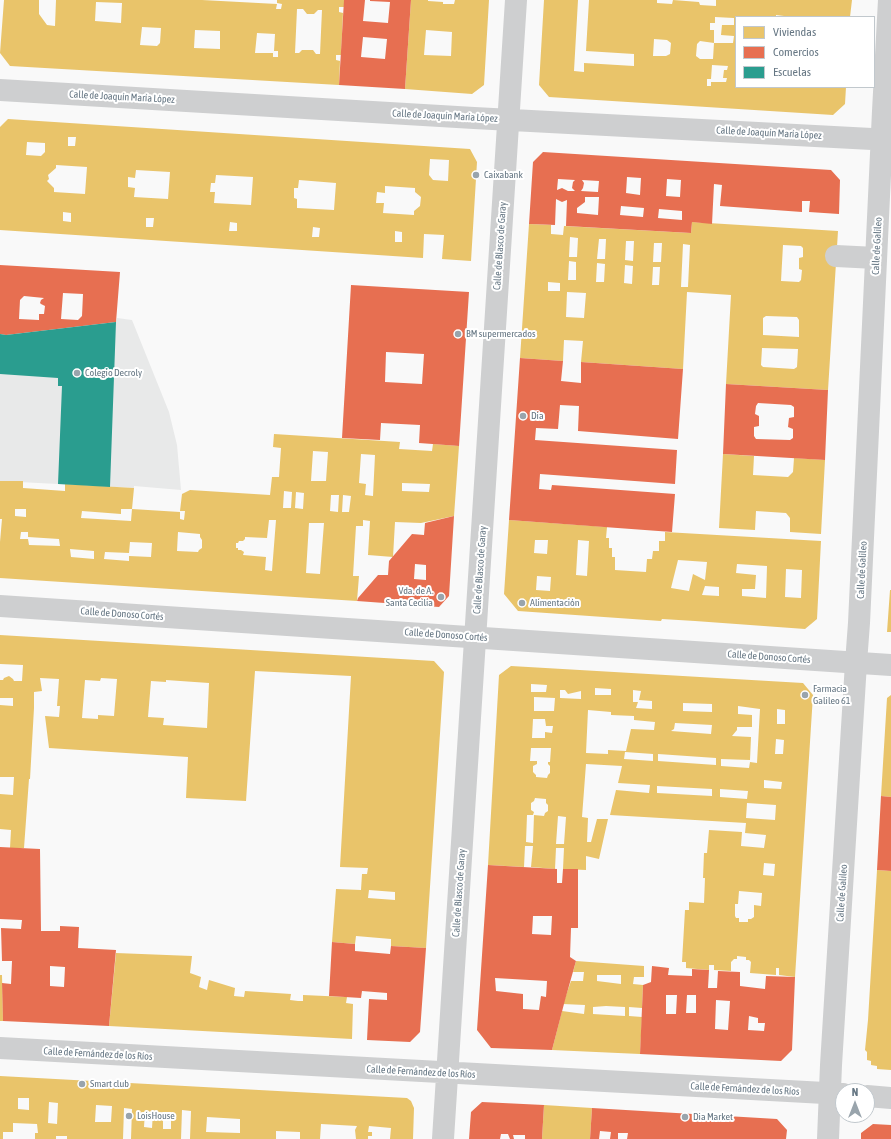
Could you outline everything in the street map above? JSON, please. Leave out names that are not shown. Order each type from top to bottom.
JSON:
[{"type":"street","name":"Calle de Blasco de Garay","points":[[443,1139],[516,0]]},
{"type":"street","name":"Calle de Galileo","points":[[835,1084],[831,1065],[859,623],[876,258],[886,140],[890,0]]},
{"type":"street","name":"Calle de Joaquín María López","points":[[0,90],[886,140]]},
{"type":"street","points":[[836,256],[876,258]]},
{"type":"street","name":"Calle de Donoso Cortés","points":[[0,606],[891,665]]},
{"type":"street","name":"Calle de Fernández de los Ríos","points":[[0,1048],[835,1094]]},
{"type":"street","points":[[875,1097],[891,1098]]},
{"type":"street","name":"Calle de Galileo","points":[[828,1139],[835,1104]]},
{"type":"shaded area","name":"Colegio Decroly","points":[[117,318],[132,320],[169,412],[177,445],[181,490],[134,486],[134,488],[0,481],[0,334],[6,335],[116,322]]},
{"type":"building: Viviendas","points":[[4,0],[39,0],[39,14],[47,25],[55,26],[56,0],[202,0],[277,4],[276,9],[281,9],[282,4],[277,3],[277,0],[344,0],[344,7],[339,7],[339,12],[343,13],[341,55],[336,55],[336,60],[340,61],[339,85],[10,66],[0,53]],"holes":[[[96,2],[122,3],[121,23],[95,21]],[[297,9],[303,9],[307,14],[314,14],[318,10],[322,10],[320,54],[316,54],[313,50],[302,50],[299,53],[295,53]],[[142,27],[161,28],[160,43],[157,46],[140,45]],[[195,30],[220,31],[220,49],[194,48]],[[257,33],[275,34],[274,51],[278,51],[278,57],[273,57],[273,53],[255,53]]]},
{"type":"building: Viviendas","points":[[411,0],[428,0],[443,2],[443,4],[454,4],[455,0],[489,0],[484,85],[472,94],[405,89]],"holes":[[[426,30],[452,32],[451,56],[424,55]]]},
{"type":"building: Viviendas","points":[[544,0],[578,0],[574,71],[584,72],[584,63],[634,66],[634,54],[586,51],[589,0],[657,0],[657,3],[672,4],[673,0],[699,2],[700,5],[716,6],[716,0],[852,0],[850,16],[735,16],[735,88],[846,88],[845,104],[833,115],[549,97],[539,85]],"holes":[[[715,17],[734,18],[734,25],[722,25],[721,35],[734,36],[733,43],[714,43],[714,30],[710,30],[710,23],[715,23]],[[654,39],[667,40],[671,43],[670,54],[666,56],[653,56]],[[700,41],[714,43],[713,59],[700,59],[696,56],[697,44]],[[712,65],[728,66],[727,70],[724,70],[723,78],[727,78],[726,82],[711,82],[711,86],[707,86],[707,79],[711,79]]]},
{"type":"building: Viviendas","points":[[8,119],[470,149],[477,162],[471,261],[442,259],[444,235],[424,234],[423,258],[0,230],[0,127]],"holes":[[[68,137],[76,137],[75,146],[68,146]],[[27,142],[45,143],[45,152],[41,156],[26,155]],[[430,159],[449,160],[448,181],[433,180],[429,175]],[[56,165],[87,167],[85,194],[54,192],[54,188],[47,181],[49,179],[48,175],[56,168]],[[136,170],[170,172],[168,199],[134,197],[135,188],[128,187],[128,177],[135,178]],[[216,175],[253,177],[251,205],[214,203],[215,192],[210,192],[211,183],[215,183]],[[299,180],[336,183],[334,210],[297,208],[297,199],[294,198],[294,188],[298,188]],[[385,186],[415,188],[415,192],[421,197],[420,206],[414,211],[414,215],[383,213],[384,203],[376,203],[377,192],[385,193]],[[63,212],[71,213],[71,222],[63,221]],[[146,218],[154,218],[153,227],[146,227]],[[230,222],[237,223],[237,231],[229,231]],[[313,227],[320,228],[319,237],[312,237]],[[395,231],[402,232],[402,242],[395,242]]]},
{"type":"building: Viviendas","points":[[692,222],[838,231],[828,390],[726,384],[731,295],[687,292],[683,369],[581,362],[583,341],[564,340],[563,361],[520,358],[529,224],[551,225],[551,234],[563,235],[564,226],[691,233]],"holes":[[[570,237],[578,238],[577,257],[569,257]],[[599,239],[606,239],[605,259],[597,259]],[[626,241],[634,241],[633,261],[625,260]],[[654,243],[662,243],[661,262],[653,262]],[[683,244],[690,245],[688,287],[681,287]],[[783,245],[801,246],[803,248],[803,257],[799,258],[799,269],[802,270],[801,280],[799,282],[781,281]],[[569,261],[576,262],[576,280],[568,280]],[[597,263],[605,264],[604,282],[596,282]],[[625,265],[633,266],[632,284],[624,283]],[[653,267],[660,267],[659,285],[652,285]],[[548,282],[560,283],[560,291],[548,291]],[[567,292],[586,293],[584,318],[566,317]],[[766,316],[797,317],[799,320],[799,337],[763,335],[763,318]],[[762,348],[798,349],[797,367],[794,369],[763,367],[761,365]]]},
{"type":"building: Viviendas","points":[[274,434],[400,442],[399,449],[432,451],[433,444],[459,446],[454,516],[421,523],[395,522],[393,557],[368,555],[370,521],[363,520],[363,526],[356,526],[353,576],[359,576],[357,601],[0,578],[0,542],[2,519],[0,519],[0,481],[23,481],[23,488],[65,491],[65,484],[134,488],[132,509],[180,512],[180,519],[184,520],[185,511],[180,511],[182,494],[190,490],[270,495],[272,477],[279,477],[281,448],[273,447]],"holes":[[[313,451],[328,452],[326,481],[311,481]],[[361,454],[375,455],[373,496],[365,495],[366,484],[359,483]],[[402,483],[430,484],[429,492],[402,491]],[[284,491],[292,492],[291,508],[283,508]],[[296,492],[304,493],[303,509],[295,508]],[[331,495],[339,495],[338,512],[330,511]],[[343,495],[351,496],[349,512],[342,512]],[[15,509],[26,509],[26,517],[15,516]],[[121,509],[132,509],[131,521],[81,518],[82,511],[121,514]],[[269,520],[276,520],[272,571],[265,570],[266,557],[243,555],[244,552],[236,548],[236,543],[245,539],[245,537],[267,538]],[[309,523],[324,523],[320,574],[306,573]],[[21,532],[28,532],[28,537],[59,539],[60,546],[29,545],[28,539],[20,539]],[[178,532],[200,534],[202,548],[198,552],[177,551]],[[130,542],[152,543],[151,557],[129,556],[129,561],[104,559],[105,552],[129,553]],[[70,549],[94,551],[94,559],[71,557]]]},
{"type":"building: Viviendas","points":[[723,454],[754,456],[753,475],[788,477],[793,472],[794,458],[825,460],[821,534],[790,532],[790,518],[786,513],[756,511],[755,530],[719,528]]},
{"type":"building: Viviendas","points":[[509,520],[607,527],[606,538],[609,538],[609,548],[612,548],[612,557],[615,557],[615,570],[646,572],[647,559],[652,559],[653,551],[659,551],[659,541],[665,541],[665,532],[821,541],[817,619],[805,629],[518,611],[504,594]],"holes":[[[535,540],[548,540],[547,554],[534,553]],[[578,540],[589,541],[587,576],[576,575]],[[678,560],[707,562],[705,580],[693,574],[689,591],[671,588]],[[737,564],[767,566],[766,598],[742,596],[742,589],[755,589],[756,575],[736,573]],[[786,569],[802,570],[801,598],[785,597]],[[537,576],[551,577],[550,591],[536,590]],[[705,586],[719,587],[719,596],[702,595]]]},
{"type":"building: Viviendas","points":[[890,590],[891,632],[887,632]]},
{"type":"building: Viviendas","points":[[0,635],[434,661],[444,672],[426,948],[391,946],[391,939],[356,936],[355,944],[332,942],[336,889],[361,890],[362,874],[367,874],[368,868],[340,867],[351,676],[255,671],[246,801],[186,798],[188,757],[49,748],[45,716],[59,717],[60,706],[57,706],[59,679],[40,678],[42,691],[34,692],[30,779],[24,848],[10,848],[11,830],[0,829],[0,794],[13,795],[14,777],[0,777],[0,705],[13,706],[13,698],[0,698],[0,680],[3,680],[9,676],[14,681],[22,681],[23,665],[0,664]],"holes":[[[101,678],[117,679],[114,716],[98,715],[98,719],[82,718],[85,680],[100,681]],[[166,680],[209,683],[207,728],[163,725],[164,718],[148,717],[151,681],[166,682]],[[369,890],[395,892],[395,900],[368,898]]]},
{"type":"building: Viviendas","points":[[511,666],[803,683],[813,695],[795,977],[779,975],[779,968],[776,968],[776,975],[750,973],[751,962],[746,960],[746,957],[737,956],[737,959],[734,959],[731,962],[731,971],[714,970],[714,965],[709,965],[709,970],[686,968],[686,962],[682,962],[685,910],[689,910],[689,902],[704,903],[704,853],[707,853],[709,830],[742,832],[741,846],[764,848],[766,835],[745,833],[746,823],[610,815],[616,790],[649,793],[650,785],[618,783],[622,766],[586,764],[582,817],[588,818],[587,842],[591,842],[597,819],[608,819],[599,859],[586,856],[586,870],[563,869],[564,848],[556,848],[555,869],[531,867],[533,846],[525,846],[524,867],[488,865],[499,675]],"holes":[[[531,684],[547,685],[546,692],[531,692]],[[595,688],[611,689],[611,695],[595,695]],[[560,690],[565,690],[568,694],[581,691],[581,699],[560,698]],[[633,690],[641,691],[639,700],[652,701],[652,709],[636,708],[638,702],[633,702]],[[534,697],[555,698],[554,711],[534,711]],[[683,703],[712,704],[712,712],[683,711]],[[738,706],[760,709],[757,763],[750,762],[749,768],[721,766],[721,759],[750,760],[751,737],[732,736],[737,730],[737,727],[752,727],[752,715],[738,714]],[[777,709],[785,710],[785,724],[777,724]],[[588,710],[611,712],[611,715],[634,716],[634,720],[655,722],[654,730],[631,729],[626,751],[608,750],[608,754],[586,753]],[[533,719],[545,719],[546,726],[553,726],[552,733],[545,732],[545,738],[532,738]],[[675,723],[712,725],[711,734],[671,731],[674,729]],[[776,739],[784,740],[783,754],[775,754]],[[531,748],[551,748],[550,762],[548,762],[550,766],[550,773],[547,778],[536,777],[533,772],[533,766],[537,764],[537,761],[530,761]],[[625,752],[653,754],[653,761],[624,759]],[[658,754],[716,758],[716,765],[658,761]],[[764,780],[782,782],[781,789],[764,788]],[[657,786],[712,789],[712,796],[657,793]],[[720,789],[748,791],[747,799],[720,797]],[[535,798],[546,799],[548,811],[544,816],[534,815],[533,843],[526,842],[527,815],[533,815],[534,812],[531,810],[531,803]],[[747,803],[776,805],[775,820],[746,818]],[[558,816],[566,817],[564,844],[556,844]],[[764,863],[775,864],[774,876],[763,875]],[[739,891],[762,893],[761,906],[754,905],[754,917],[748,919],[748,922],[739,922],[739,918],[736,918],[735,904],[738,904]]]},
{"type":"building: Viviendas","points":[[891,695],[891,797],[881,796],[887,698]]},
{"type":"building: Viviendas","points":[[877,870],[891,871],[891,1070],[877,1069],[877,1066],[871,1065],[871,1061],[867,1060],[867,1052],[865,1050]]},
{"type":"building: Viviendas","points":[[116,953],[192,956],[190,973],[201,977],[199,987],[207,990],[209,980],[235,988],[234,996],[244,997],[245,991],[291,994],[290,1000],[298,1001],[303,1001],[303,995],[347,997],[346,1003],[353,1004],[352,1039],[109,1026]]},
{"type":"building: Viviendas","points":[[576,961],[644,966],[644,977],[634,977],[633,984],[643,985],[642,1008],[629,1007],[629,1016],[642,1017],[640,1054],[552,1050],[562,1011],[584,1014],[585,1005],[563,1004],[571,981],[583,981],[584,972],[573,972]],"holes":[[[597,975],[621,975],[621,984],[597,981]],[[593,1007],[625,1007],[625,1016],[593,1014]]]},
{"type":"building: Viviendas","points":[[0,975],[2,975],[3,1021],[0,1021]]},
{"type":"building: Viviendas","points":[[0,1076],[407,1098],[411,1101],[414,1108],[413,1139],[390,1139],[391,1128],[369,1126],[368,1132],[372,1132],[372,1136],[368,1136],[368,1139],[356,1139],[355,1130],[357,1126],[321,1124],[320,1139],[300,1139],[300,1132],[276,1131],[276,1139],[190,1139],[191,1111],[182,1110],[181,1139],[131,1139],[132,1109],[124,1108],[123,1139],[67,1139],[67,1136],[56,1136],[56,1139],[35,1139],[35,1133],[38,1133],[37,1124],[13,1123],[13,1132],[3,1132],[3,1139],[0,1139]],"holes":[[[18,1098],[29,1098],[29,1110],[18,1109]],[[49,1102],[58,1103],[57,1124],[48,1123]],[[96,1105],[112,1106],[111,1122],[95,1122]],[[145,1111],[153,1112],[152,1128],[144,1127]],[[163,1112],[171,1112],[171,1129],[163,1129]],[[207,1117],[240,1119],[240,1133],[206,1132]]]},
{"type":"building: Viviendas","points":[[544,1105],[592,1108],[590,1139],[542,1139]]},
{"type":"building: Comercios","points":[[344,0],[365,0],[363,21],[388,23],[390,2],[370,0],[411,0],[405,89],[339,85]],"holes":[[[363,37],[387,39],[385,59],[361,57]]]},
{"type":"building: Comercios","points":[[543,152],[831,170],[840,180],[839,214],[809,212],[810,201],[802,201],[802,212],[720,206],[722,185],[714,184],[712,224],[692,222],[691,233],[566,226],[567,200],[562,202],[556,199],[555,225],[529,224],[533,162]],"holes":[[[627,177],[641,178],[640,195],[626,193]],[[558,179],[575,180],[572,188],[575,191],[568,191],[562,188],[557,190]],[[667,179],[681,180],[680,197],[666,196]],[[582,180],[599,181],[598,192],[581,191],[584,183]],[[585,197],[599,197],[598,215],[577,213],[577,208],[585,202]],[[621,206],[644,208],[643,217],[620,215]],[[659,209],[682,211],[682,220],[658,218]]]},
{"type":"building: Comercios","points":[[0,265],[120,272],[116,322],[6,335],[0,334]],"holes":[[[63,293],[83,294],[82,316],[78,320],[61,319]],[[24,296],[44,298],[40,303],[45,306],[44,314],[39,314],[39,320],[19,319],[20,300]]]},
{"type":"building: Comercios","points":[[351,285],[469,292],[459,446],[419,443],[420,425],[381,423],[380,440],[342,438]],"holes":[[[386,352],[424,354],[422,384],[385,382]]]},
{"type":"building: Comercios","points":[[520,358],[563,361],[561,381],[581,383],[581,362],[683,369],[678,439],[578,431],[579,406],[560,405],[558,429],[536,428],[535,440],[677,450],[675,484],[540,474],[539,489],[551,490],[552,485],[675,494],[672,532],[509,520]]},
{"type":"building: Comercios","points":[[726,384],[828,390],[825,460],[723,454]],"holes":[[[758,403],[791,405],[794,407],[794,417],[789,418],[788,427],[793,429],[793,438],[790,440],[756,439],[754,436],[754,427],[759,426],[759,416],[755,414]]]},
{"type":"building: Comercios","points":[[454,516],[449,596],[439,607],[357,601],[378,575],[388,575],[389,561],[412,534],[424,535],[425,523]],"holes":[[[415,564],[426,565],[426,580],[414,579]]]},
{"type":"building: Comercios","points":[[881,796],[891,797],[891,871],[877,870]]},
{"type":"building: Comercios","points":[[0,847],[40,849],[41,931],[60,931],[60,926],[79,927],[78,948],[116,950],[109,1026],[3,1021],[2,983],[11,984],[12,961],[2,961],[1,928],[21,929],[22,920],[0,919]],"holes":[[[50,966],[65,967],[64,987],[50,986]]]},
{"type":"building: Comercios","points":[[488,865],[557,869],[557,883],[562,883],[563,869],[578,869],[578,928],[571,928],[570,957],[576,961],[552,1050],[491,1048],[477,1030]],"holes":[[[533,916],[552,916],[551,935],[532,934]],[[495,978],[547,981],[546,997],[541,996],[539,1010],[523,1009],[523,994],[496,991]]]},
{"type":"building: Comercios","points":[[332,942],[355,944],[355,951],[390,954],[391,946],[426,948],[420,1032],[410,1042],[367,1040],[369,999],[387,1000],[387,993],[362,991],[361,998],[329,996]]},
{"type":"building: Comercios","points":[[652,966],[669,968],[668,975],[692,976],[692,969],[709,970],[708,988],[717,988],[718,971],[740,972],[740,986],[765,989],[766,976],[795,977],[792,1050],[781,1061],[640,1054],[643,985],[651,982]],"holes":[[[666,995],[677,995],[676,1014],[666,1014]],[[687,995],[696,995],[696,1013],[686,1013]],[[716,1000],[730,1001],[728,1030],[715,1029]],[[749,1016],[758,1018],[758,1023],[765,1023],[764,1031],[748,1030]]]},
{"type":"building: Comercios","points":[[482,1102],[544,1105],[542,1139],[525,1139],[525,1135],[513,1135],[514,1139],[510,1139],[508,1134],[501,1134],[500,1139],[469,1139],[471,1112]]},
{"type":"building: Comercios","points":[[592,1108],[777,1119],[787,1130],[786,1139],[627,1139],[628,1133],[618,1133],[618,1139],[610,1139],[611,1132],[600,1131],[599,1139],[590,1139]]},
{"type":"building: Comercios","points":[[873,1124],[891,1125],[891,1139],[861,1139],[861,1133]]},
{"type":"building: Escuelas","points":[[116,322],[110,487],[58,484],[62,386],[58,386],[58,378],[0,374],[0,334],[6,335]]},
{"type":"place","name":"Caixabank","points":[[476,175]]},
{"type":"place","name":"BM supermercados","points":[[458,334]]},
{"type":"place","name":"Colegio Decroly","points":[[77,373]]},
{"type":"place","name":"Dia","points":[[523,416]]},
{"type":"place","name":"Vda. de A. Santa Cecilia","points":[[441,597]]},
{"type":"place","name":"Alimentación","points":[[522,603]]},
{"type":"place","name":"Farmacia Galileo 61","points":[[805,695]]},
{"type":"place","name":"Smart club","points":[[82,1084]]},
{"type":"place","name":"LoisHouse","points":[[129,1116]]},
{"type":"place","name":"Dia Market","points":[[685,1117]]}]
